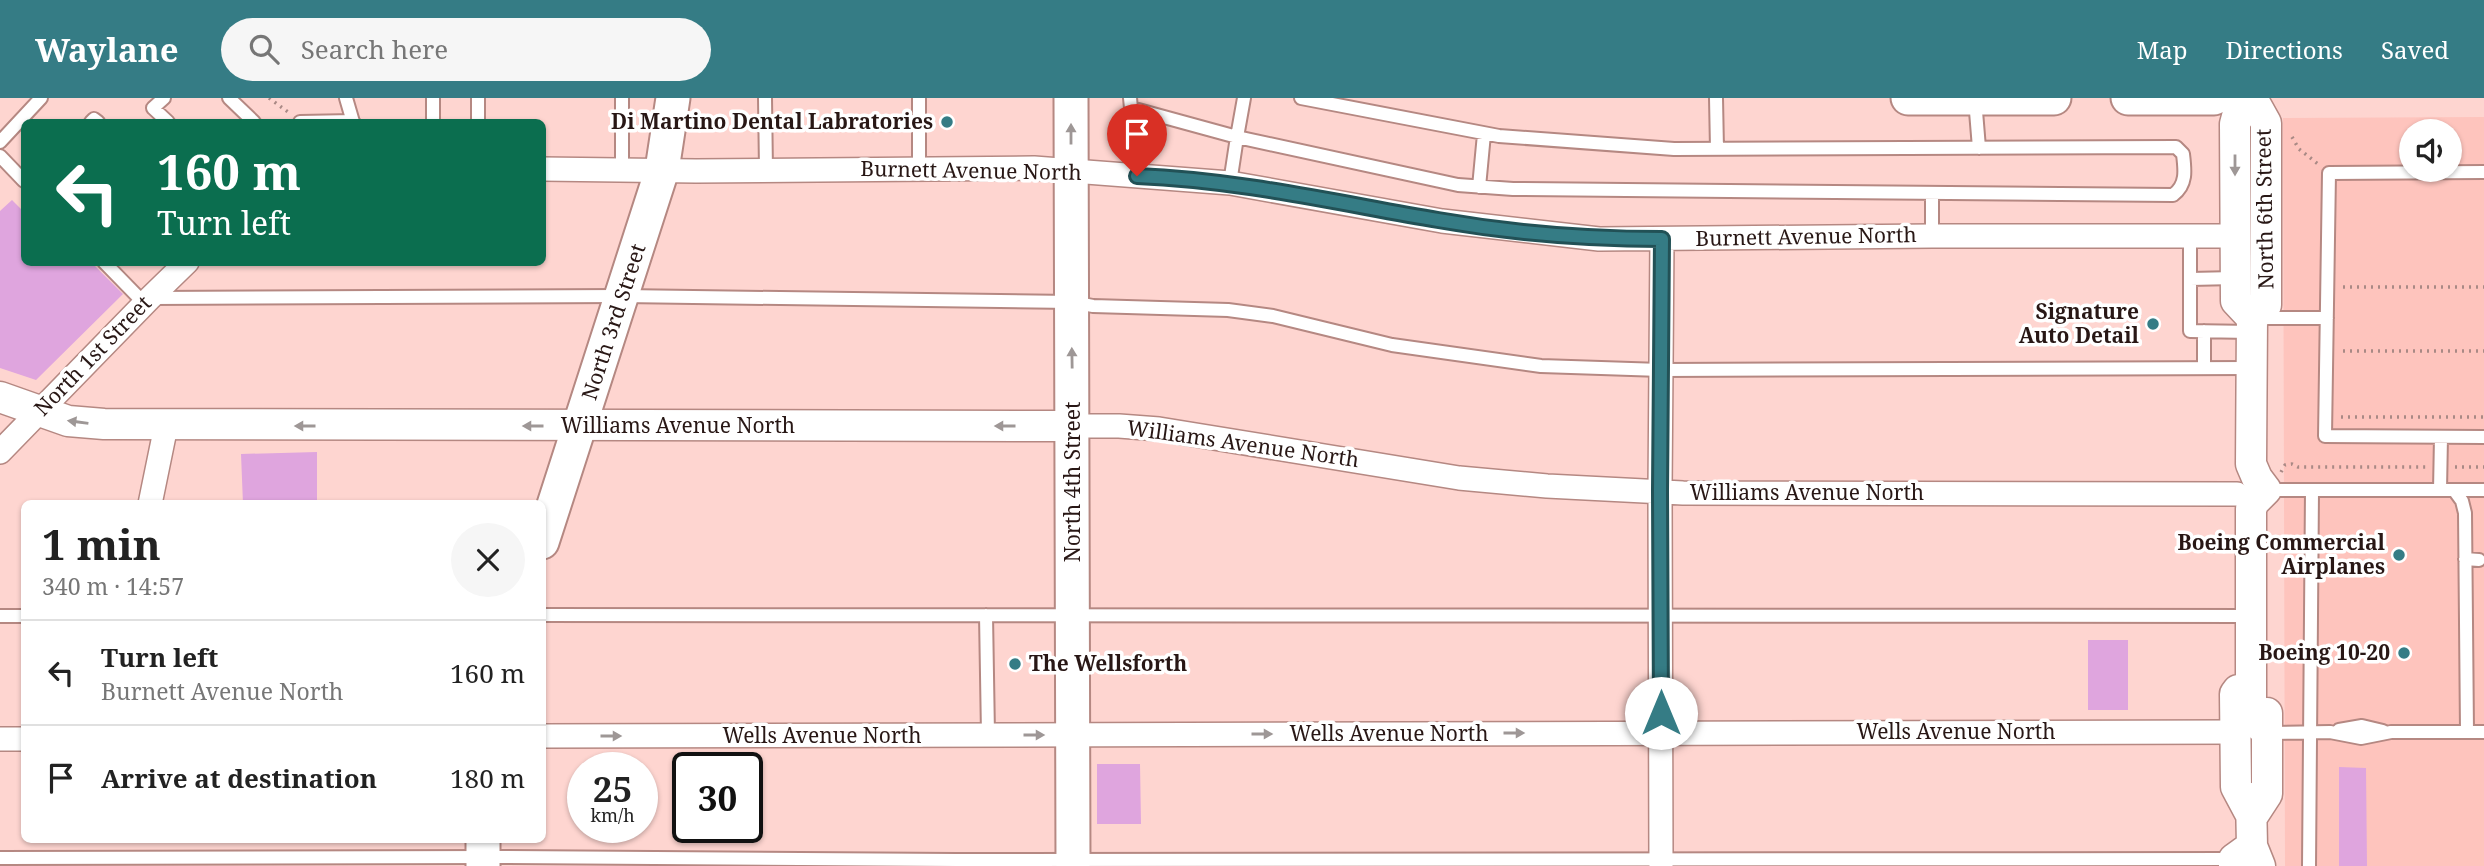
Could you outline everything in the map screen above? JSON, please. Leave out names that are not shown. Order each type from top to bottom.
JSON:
[{"type":"main road","name":"North 3rd Street","points":[[546,529],[662,170],[673,98]]},
{"type":"main road","name":"North 4th Street","points":[[1071,98],[1074,426],[1073,863]]},
{"type":"main road","points":[[1908,98],[2054,98]]},
{"type":"main road","points":[[2128,98],[2214,98]]},
{"type":"street","name":"North 6th Street","points":[[2242,98],[2235,124],[2236,301],[2252,325],[2251,422],[2265,446],[2273,482],[2266,553],[2251,579]]},
{"type":"street","name":"North 6th Street","points":[[2252,98],[2266,123],[2266,305],[2252,325]]},
{"type":"street","name":"Burnett Avenue North","points":[[546,169],[1071,170],[1230,183],[1442,221],[1587,238],[2235,236]]},
{"type":"street","points":[[1661,862],[1662,239]]},
{"type":"street","name":"North 1st Street","points":[[0,452],[183,266]]},
{"type":"street","name":"Williams Avenue North","points":[[0,397],[78,422],[166,426],[1119,426],[1159,429],[1459,478],[1547,486],[1660,491],[2237,494]]},
{"type":"street","name":"North 6th Street","points":[[2246,851],[2267,794],[2267,695],[2251,673],[2251,579],[2238,552],[2236,438],[2251,422]]},
{"type":"street","points":[[151,500],[166,426]]},
{"type":"street","name":"North 6th Street","points":[[2246,851],[2236,787],[2235,694],[2251,673]]},
{"type":"street","name":"Wells Avenue North","points":[[546,737],[2236,732]]},
{"type":"street","points":[[0,739],[21,739]]},
{"type":"lane","points":[[21,119],[41,98]]},
{"type":"lane","points":[[164,98],[153,108],[164,119]]},
{"type":"lane","points":[[229,98],[251,119]]},
{"type":"lane","points":[[346,98],[352,119]]},
{"type":"lane","points":[[433,98],[433,119]]},
{"type":"lane","points":[[478,98],[478,119]]},
{"type":"lane","points":[[622,98],[622,170]]},
{"type":"lane","points":[[765,98],[766,170]]},
{"type":"lane","points":[[919,98],[919,169]]},
{"type":"lane","points":[[1130,98],[1130,108],[1237,136],[1458,185],[1513,190],[2173,195],[2179,191],[2184,179],[2183,154],[2176,147],[1674,149],[1484,134],[1301,98]]},
{"type":"lane","points":[[1230,183],[1244,98]]},
{"type":"lane","points":[[1716,98],[1717,149]]},
{"type":"lane","points":[[1975,99],[1979,148]]},
{"type":"lane","points":[[0,142],[21,119]]},
{"type":"lane","points":[[1479,187],[1484,134]]},
{"type":"lane","points":[[0,156],[21,178]]},
{"type":"lane","points":[[2484,172],[2329,173],[2325,417],[2325,436],[2484,437]]},
{"type":"lane","points":[[1932,193],[1932,236]]},
{"type":"lane","points":[[2190,236],[2190,331],[2327,318]]},
{"type":"lane","points":[[109,266],[147,300],[623,296],[1072,302],[1093,306],[1228,310],[1273,316],[1392,345],[1541,366],[1661,370],[2252,368]]},
{"type":"lane","points":[[2190,279],[2236,278]]},
{"type":"lane","points":[[2204,331],[2204,368]]},
{"type":"lane","points":[[2441,437],[2441,467],[2447,490],[2462,501],[2465,513],[2465,559],[2472,619],[2473,676],[2466,732]]},
{"type":"lane","points":[[2273,482],[2312,490],[2484,489]]},
{"type":"lane","points":[[2309,866],[2312,490]]},
{"type":"lane","points":[[2465,559],[2479,560]]},
{"type":"lane","points":[[546,615],[2251,616]]},
{"type":"lane","points":[[986,615],[988,735]]},
{"type":"lane","points":[[0,616],[21,616]]},
{"type":"lane","points":[[2267,733],[2330,732],[2362,726],[2391,732],[2484,732]]},
{"type":"lane","points":[[0,858],[483,854],[1073,863],[2145,863],[2246,851]]},
{"type":"path","points":[[2291,135],[2299,149],[2329,173]]},
{"type":"path","points":[[2327,286],[2484,287]]},
{"type":"path","points":[[2326,351],[2484,351]]},
{"type":"path","points":[[2325,417],[2484,417]]},
{"type":"path","points":[[2273,482],[2285,466],[2292,464],[2298,467],[2484,467]]},
{"type":"shaded area","points":[[2484,117],[2484,866],[2285,866],[2283,118]]},
{"type":"shaded area","points":[[12,200],[21,209],[21,266],[95,266],[123,294],[36,380],[0,368],[0,211]]},
{"type":"shaded area","points":[[317,452],[317,500],[243,500],[241,454]]},
{"type":"shaded area","points":[[2088,640],[2128,640],[2128,710],[2088,710]]},
{"type":"shaded area","points":[[1097,764],[1140,764],[1141,824],[1097,824]]},
{"type":"shaded area","points":[[2339,767],[2366,768],[2367,866],[2339,866]]},
{"type":"place","name":"Di Martino Dental Labratories","points":[[947,122]]},
{"type":"place","name":"Signature Auto Detail","points":[[2153,324]]},
{"type":"place","name":"Boeing Commercial Airplanes","points":[[2399,555]]},
{"type":"place","name":"Boeing 10-20","points":[[2404,653]]},
{"type":"place","name":"The Wellsforth","points":[[1015,664]]},
{"type":"route","points":[[1137,176],[1230,183],[1442,221],[1551,235],[1598,239],[1662,239],[1661,713]]}]
